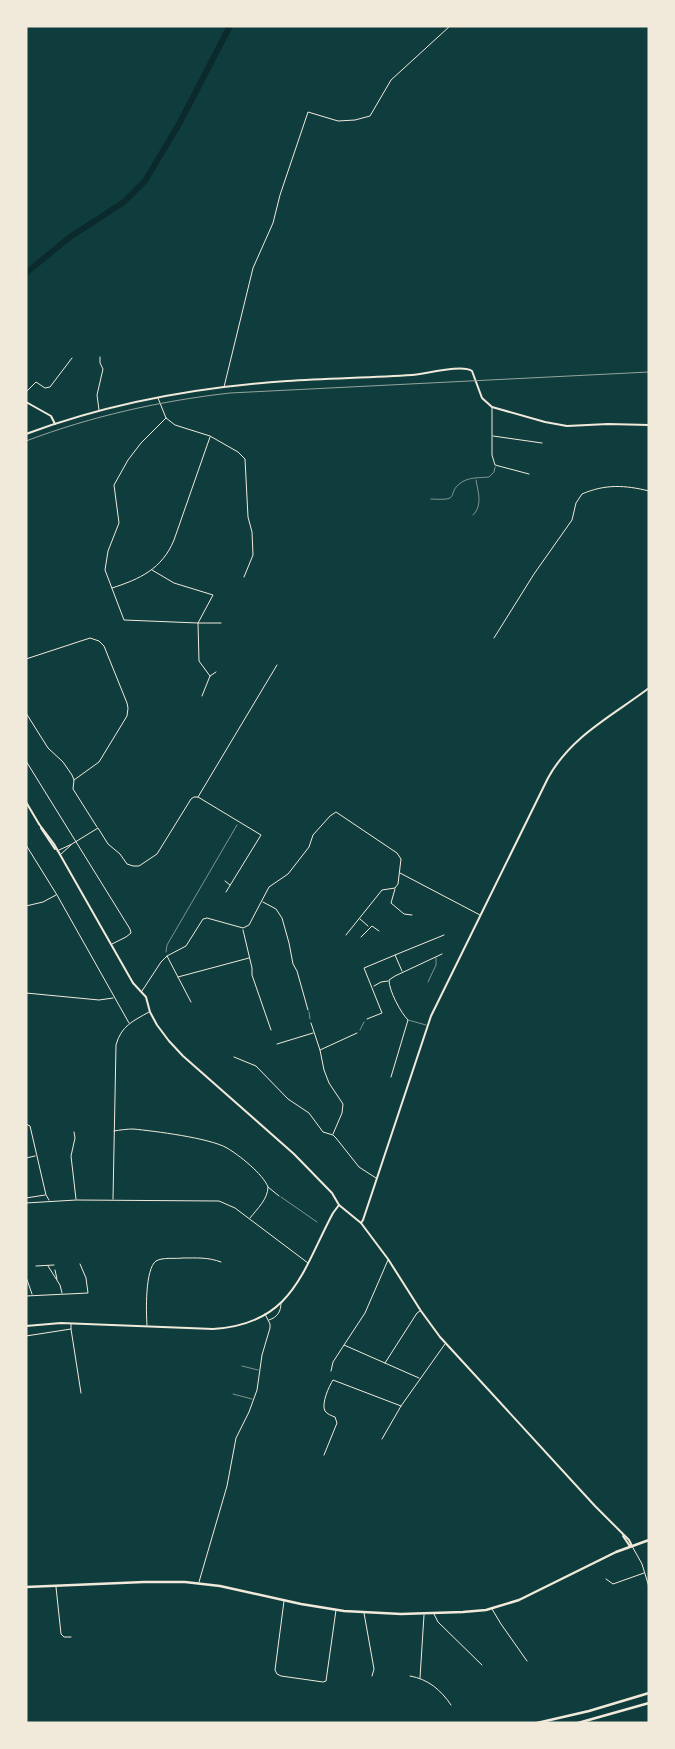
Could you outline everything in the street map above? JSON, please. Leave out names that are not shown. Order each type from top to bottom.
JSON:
[{"type":"main road","points":[[26,434],[100,411],[158,398],[223,388],[285,381],[414,375],[463,368],[469,369],[475,378],[482,398],[492,407],[545,422],[567,426],[649,425]]},
{"type":"main road","points":[[26,402],[48,415],[55,424]]},
{"type":"main road","points":[[360,1223],[363,1220],[377,1179],[427,1026],[557,763],[583,735],[649,688]]},
{"type":"main road","points":[[26,802],[133,982],[148,1002],[156,1025],[173,1046],[294,1154],[332,1193],[339,1204],[360,1223],[388,1259],[421,1311],[445,1344],[622,1534],[628,1545],[632,1546]]},
{"type":"main road","points":[[26,1326],[70,1323],[222,1328],[239,1325],[265,1314],[281,1303],[299,1281],[339,1204]]},
{"type":"main road","points":[[26,1588],[154,1582],[198,1583],[336,1610],[424,1614],[463,1612],[492,1608],[528,1597],[632,1546],[649,1540]]},
{"type":"main road","points":[[537,1723],[589,1711],[649,1693]]},
{"type":"main road","points":[[578,1723],[649,1703]]},
{"type":"street","points":[[223,388],[252,268],[273,223],[280,195],[308,112],[338,121],[355,120],[370,116],[391,80],[450,26]]},
{"type":"street","points":[[26,392],[36,382],[45,388],[50,387],[72,358]]},
{"type":"street","points":[[100,358],[103,373],[97,395],[100,411]]},
{"type":"street","points":[[158,398],[166,418],[178,427],[210,436],[243,456],[246,463],[248,517],[252,532],[253,555],[244,577]]},
{"type":"street","points":[[492,407],[492,455],[495,466],[529,474]]},
{"type":"street","points":[[166,418],[141,443],[128,460],[114,485],[119,523],[108,550],[105,570],[124,620],[221,623]]},
{"type":"street","points":[[111,588],[142,577],[152,570],[166,555],[171,547],[210,436]]},
{"type":"street","points":[[492,436],[542,443]]},
{"type":"street","points":[[494,638],[534,574],[572,520],[576,503],[582,494],[615,485],[649,491]]},
{"type":"street","points":[[152,570],[174,583],[213,595],[198,623],[198,661],[210,676]]},
{"type":"street","points":[[26,658],[90,638],[96,639],[104,646],[127,703],[127,716],[99,762],[74,780]]},
{"type":"street","points":[[198,797],[277,665]]},
{"type":"street","points":[[202,696],[210,676],[216,672]]},
{"type":"street","points":[[26,712],[48,748],[63,762],[74,780],[73,789],[108,844],[120,854],[127,864],[139,866],[157,854],[194,797],[198,797],[261,835],[226,892]]},
{"type":"street","points":[[26,761],[130,929],[131,933],[128,936],[112,944]]},
{"type":"street","points":[[243,928],[251,922],[269,887],[288,874],[309,847],[313,834],[336,812],[397,852],[401,859],[391,903],[404,914],[412,915]]},
{"type":"street","points":[[56,851],[72,844],[98,828]]},
{"type":"street","points":[[59,855],[72,844]]},
{"type":"street","points":[[26,845],[57,895],[129,1023]]},
{"type":"street","points":[[399,872],[481,916]]},
{"type":"street","points":[[224,881],[230,885]]},
{"type":"street","points":[[346,935],[382,890],[395,888]]},
{"type":"street","points":[[26,906],[43,902],[57,895]]},
{"type":"street","points":[[262,902],[276,909],[282,918],[293,964],[297,971],[308,1010]]},
{"type":"street","points":[[142,992],[160,962],[186,946],[205,918],[243,928]]},
{"type":"street","points":[[359,919],[369,928]]},
{"type":"street","points":[[361,937],[369,928],[374,927],[380,931]]},
{"type":"street","points":[[243,928],[252,975],[271,1030]]},
{"type":"street","points":[[367,1019],[382,1013],[364,968],[444,934]]},
{"type":"street","points":[[389,982],[392,977],[442,954]]},
{"type":"street","points":[[395,955],[402,972]]},
{"type":"street","points":[[167,956],[191,1002]]},
{"type":"street","points":[[178,977],[249,958]]},
{"type":"street","points":[[373,987],[379,982],[389,982]]},
{"type":"street","points":[[389,982],[401,1010],[408,1020],[391,1077]]},
{"type":"street","points":[[26,993],[99,1000],[114,998]]},
{"type":"street","points":[[113,1199],[116,1045],[118,1037],[129,1023],[150,1012]]},
{"type":"street","points":[[311,1023],[326,1077],[343,1104],[342,1113],[333,1135]]},
{"type":"street","points":[[277,1044],[314,1033]]},
{"type":"street","points":[[320,1050],[357,1033]]},
{"type":"street","points":[[234,1057],[256,1066],[288,1099],[310,1114],[323,1132],[333,1135],[359,1167],[377,1179]]},
{"type":"street","points":[[26,1124],[30,1126],[46,1195],[49,1200]]},
{"type":"street","points":[[114,1131],[132,1129],[205,1140],[226,1147],[260,1175],[268,1187],[279,1196]]},
{"type":"street","points":[[74,1132],[71,1156],[76,1200]]},
{"type":"street","points":[[26,1158],[36,1156]]},
{"type":"street","points":[[249,1218],[268,1194],[268,1187]]},
{"type":"street","points":[[26,1198],[46,1195]]},
{"type":"street","points":[[26,1203],[49,1200],[215,1200],[231,1205],[308,1264]]},
{"type":"street","points":[[146,1326],[149,1274],[156,1261],[161,1259],[211,1258],[221,1262]]},
{"type":"street","points":[[331,1371],[333,1362],[365,1312],[388,1259]]},
{"type":"street","points":[[26,1296],[88,1293],[86,1278],[80,1264]]},
{"type":"street","points":[[36,1266],[54,1265]]},
{"type":"street","points":[[48,1266],[57,1279]]},
{"type":"street","points":[[55,1270],[62,1294]]},
{"type":"street","points":[[26,1276],[32,1295]]},
{"type":"street","points":[[269,1320],[277,1315],[281,1303]]},
{"type":"street","points":[[385,1362],[417,1313],[421,1311]]},
{"type":"street","points":[[198,1583],[227,1486],[236,1438],[254,1400],[270,1328],[269,1320],[265,1314]]},
{"type":"street","points":[[70,1323],[81,1393]]},
{"type":"street","points":[[26,1336],[71,1329]]},
{"type":"street","points":[[382,1439],[401,1406],[445,1344]]},
{"type":"street","points":[[344,1345],[420,1378]]},
{"type":"street","points":[[324,1455],[337,1423],[335,1418],[327,1413],[324,1407],[329,1386],[333,1380],[401,1406]]},
{"type":"street","points":[[632,1546],[645,1572],[649,1587]]},
{"type":"street","points":[[606,1579],[613,1584],[645,1572]]},
{"type":"street","points":[[56,1586],[61,1634],[64,1637],[71,1637]]},
{"type":"street","points":[[284,1600],[275,1670],[281,1676],[326,1681],[336,1610]]},
{"type":"street","points":[[492,1608],[526,1661]]},
{"type":"street","points":[[364,1612],[374,1669],[372,1676]]},
{"type":"street","points":[[420,1678],[424,1614]]},
{"type":"street","points":[[434,1614],[438,1622],[482,1665]]},
{"type":"street","points":[[410,1676],[420,1678],[436,1688],[450,1705]]},
{"type":"lane","points":[[431,499],[451,499],[461,482],[470,478],[491,476],[495,466]]},
{"type":"lane","points":[[473,516],[479,501],[475,478]]},
{"type":"lane","points":[[428,982],[436,965],[435,957]]},
{"type":"lane","points":[[408,1020],[427,1026]]},
{"type":"lane","points":[[242,1366],[260,1370]]},
{"type":"lane","points":[[233,1394],[254,1400]]},
{"type":"path","points":[[167,956],[166,945],[239,822]]},
{"type":"path","points":[[308,1010],[311,1023]]},
{"type":"path","points":[[357,1033],[367,1019]]},
{"type":"path","points":[[279,1196],[317,1222]]},
{"type":"waterway","points":[[26,273],[70,237],[124,202],[145,181],[179,124],[230,26]]},
{"type":"railway","points":[[26,441],[76,424],[126,411],[178,400],[230,393],[649,372]]}]
